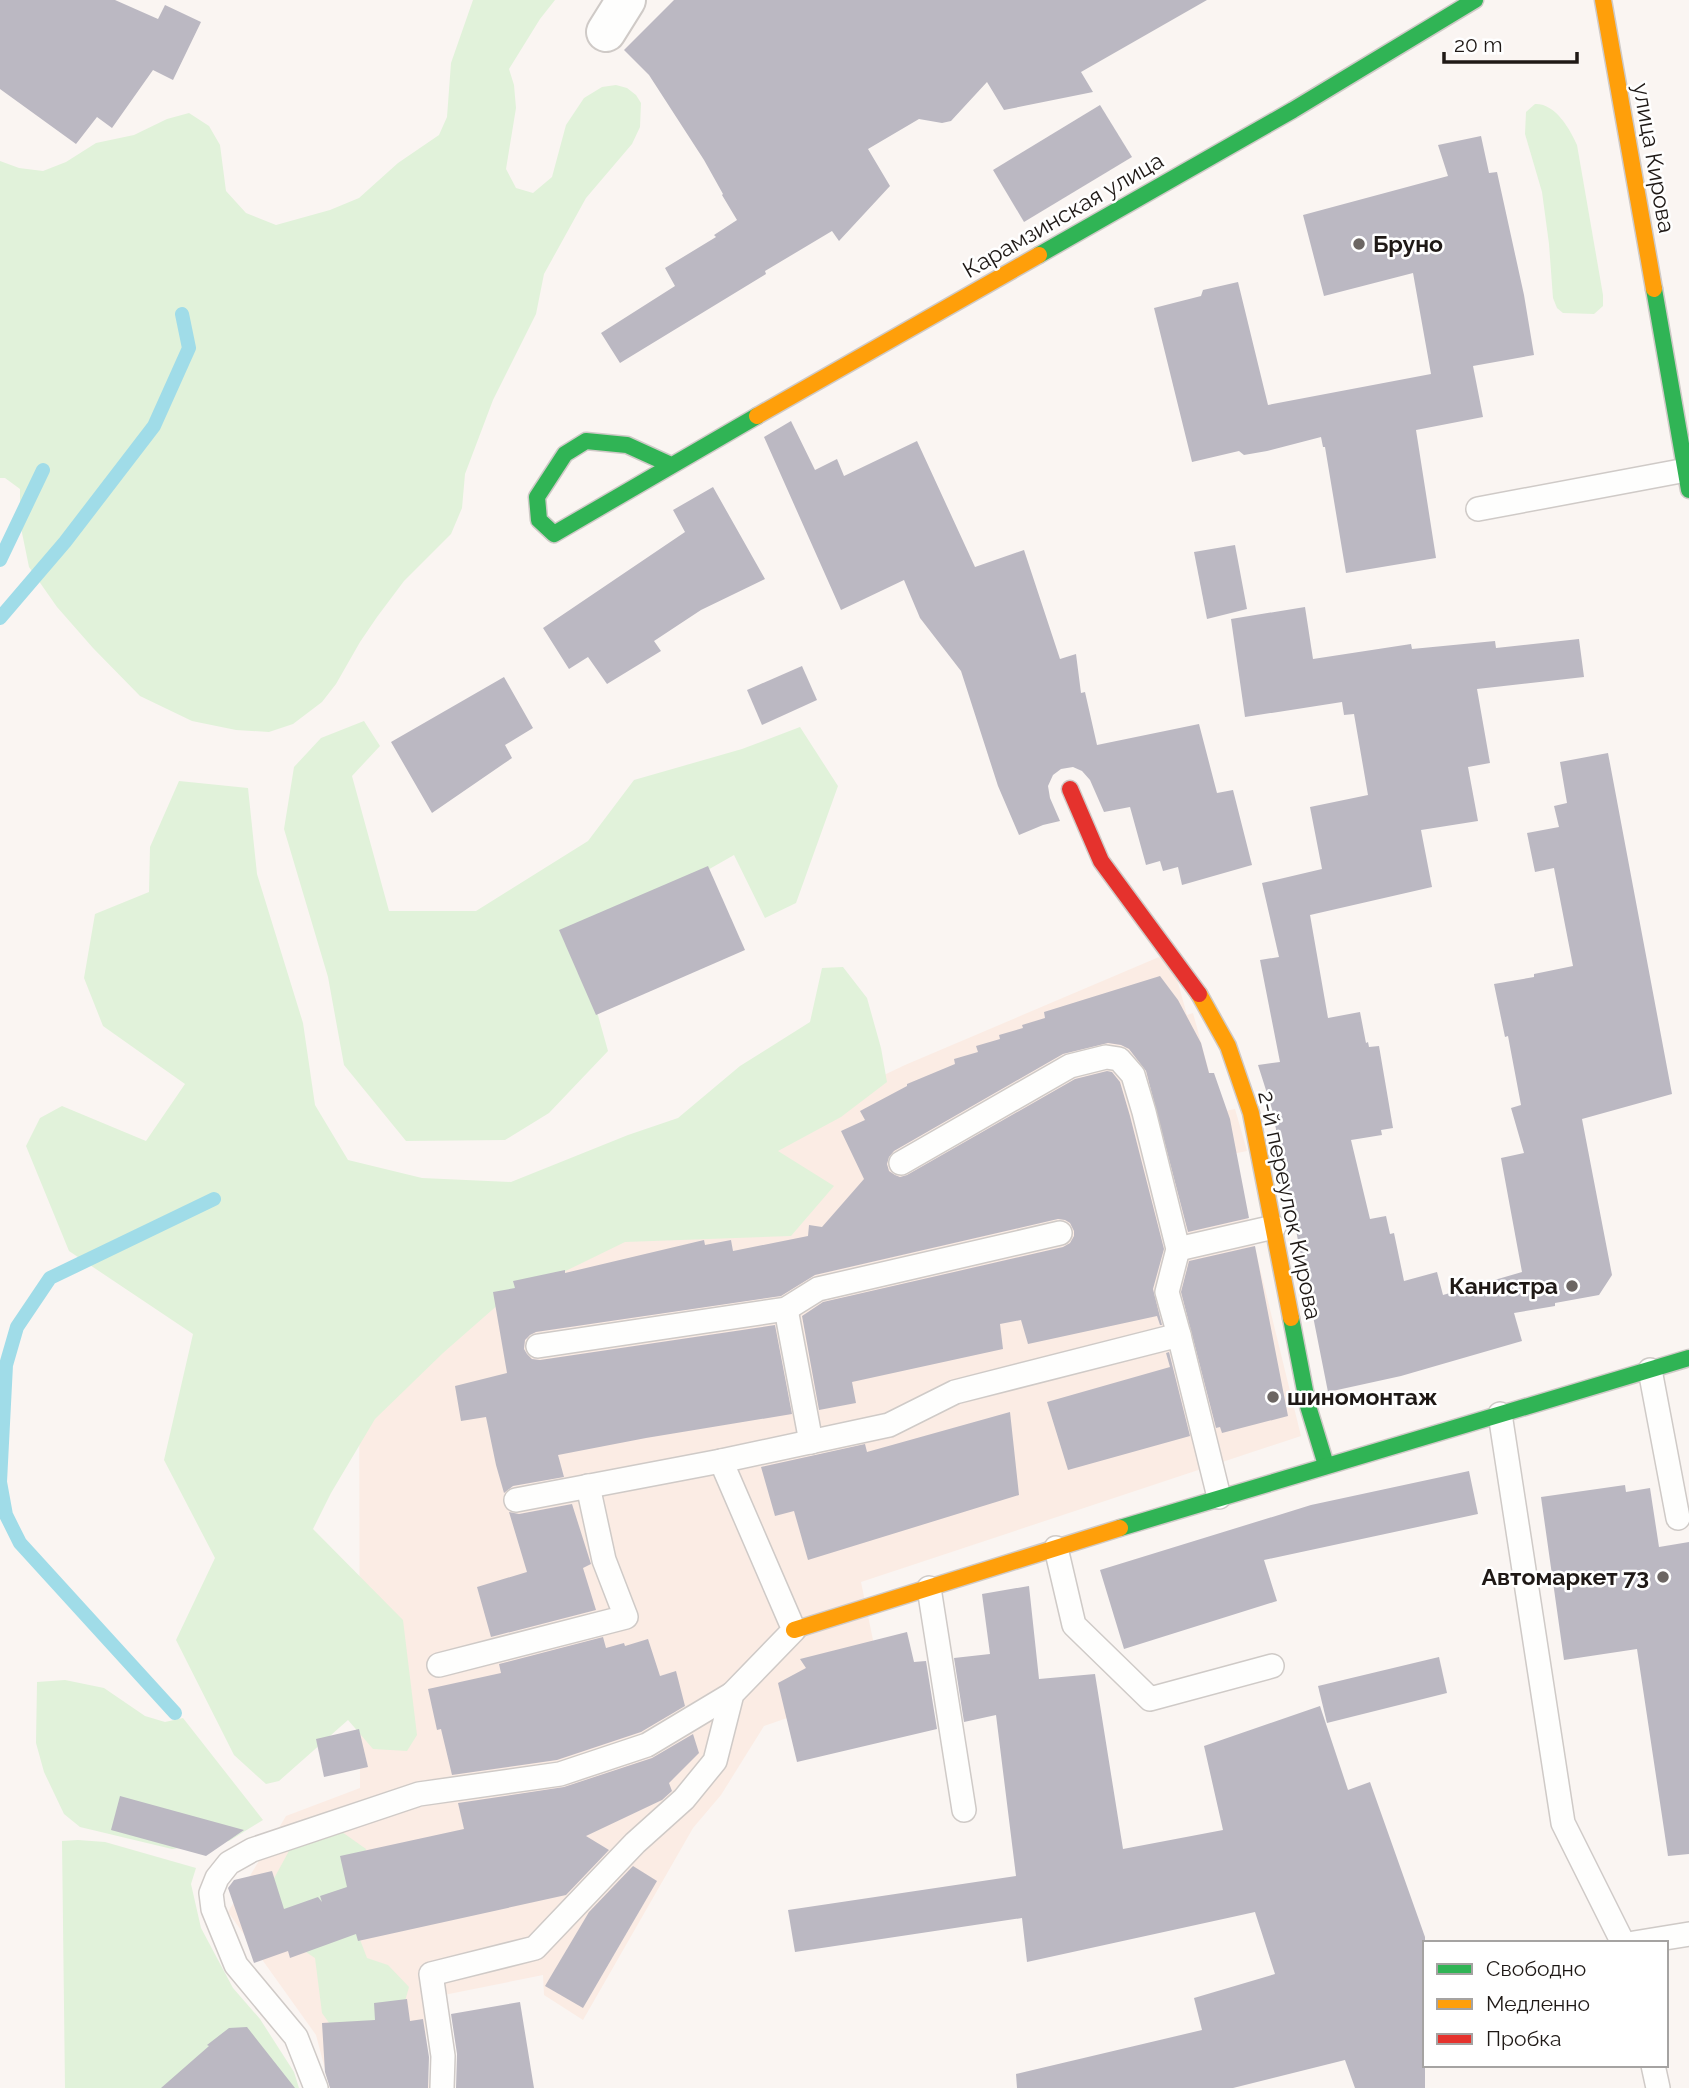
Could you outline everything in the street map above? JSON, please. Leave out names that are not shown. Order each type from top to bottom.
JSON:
[{"type":"street","points":[[606,32],[626,0]]},
{"type":"street","name":"улица Кирова","points":[[1603,0],[1687,480]]},
{"type":"street","name":"Карамзинская улица","points":[[670,465],[628,445],[586,441],[565,454],[537,497],[539,520],[554,534],[577,522],[670,465],[1281,117],[1465,3]]},
{"type":"street","name":"2-й переулок Кирова","points":[[1070,789],[1101,861],[1196,988],[1228,1046],[1251,1113],[1308,1406],[1326,1465]]},
{"type":"street","points":[[794,1630],[1219,1497],[1689,1358]]},
{"type":"lane","points":[[1478,509],[1687,480]]},
{"type":"lane","points":[[901,1163],[1070,1066],[1106,1057],[1119,1059],[1133,1075],[1141,1100],[1178,1249],[1167,1292],[1219,1497]]},
{"type":"lane","points":[[1178,1249],[1274,1227]]},
{"type":"lane","points":[[538,1346],[786,1309],[818,1289],[1060,1233]]},
{"type":"lane","points":[[786,1309],[811,1442]]},
{"type":"lane","points":[[516,1500],[721,1461],[889,1425],[955,1392],[1179,1335]]},
{"type":"lane","points":[[1650,1370],[1678,1518]]},
{"type":"lane","points":[[1500,1414],[1563,1823],[1622,1941]]},
{"type":"lane","points":[[316,2088],[296,2037],[236,1965],[213,1909],[211,1893],[218,1878],[229,1863],[252,1850],[419,1794],[560,1774],[647,1745],[732,1694],[794,1630],[721,1461]]},
{"type":"lane","points":[[439,1665],[626,1617],[604,1560],[588,1486]]},
{"type":"lane","points":[[1056,1548],[1074,1625],[1150,1699],[1272,1666]]},
{"type":"lane","points":[[929,1588],[964,1810]]},
{"type":"lane","points":[[442,2088],[443,2056],[431,1974],[535,1948],[635,1843],[684,1799],[715,1761],[732,1694]]},
{"type":"lane","points":[[1646,1941],[1689,1934]]},
{"type":"lane","points":[[1653,2067],[1658,2088]]},
{"type":"shaded area","points":[[1159,957],[1175,972],[1187,1015],[1193,1013],[1220,1112],[1235,1109],[1247,1151],[1232,1154],[1301,1436],[861,1582],[879,1669],[816,1708],[764,1726],[721,1795],[693,1828],[583,2020],[544,1995],[543,1975],[424,1999],[429,2088],[330,2088],[316,2035],[228,1912],[286,1816],[360,1788],[359,1326],[905,1065]]},
{"type":"green space","points":[[473,0],[555,0],[509,69],[516,108],[506,169],[516,188],[533,193],[552,177],[566,125],[584,98],[602,87],[616,85],[627,88],[636,95],[641,103],[640,127],[632,144],[586,198],[544,274],[536,314],[493,400],[465,474],[462,508],[451,534],[404,581],[360,642],[336,684],[322,702],[293,724],[269,732],[236,730],[192,721],[140,696],[57,607],[29,567],[20,523],[20,489],[5,478],[0,478],[0,161],[19,168],[43,171],[66,162],[96,143],[134,135],[167,119],[189,113],[209,126],[220,145],[226,191],[246,213],[276,225],[330,210],[359,198],[398,163],[439,135],[447,117],[451,63]]},
{"type":"green space","points":[[1535,104],[1555,112],[1577,145],[1603,295],[1603,306],[1594,314],[1563,313],[1557,308],[1553,298],[1542,192],[1525,134],[1526,112]]},
{"type":"green space","points":[[364,721],[380,746],[352,776],[389,911],[476,911],[588,841],[634,780],[742,749],[800,727],[838,786],[796,903],[765,918],[734,855],[578,944],[608,1051],[549,1113],[505,1140],[406,1141],[344,1065],[328,977],[284,829],[294,767],[321,738]]},
{"type":"green space","points":[[179,781],[248,788],[257,874],[303,1023],[315,1105],[348,1160],[422,1178],[511,1182],[678,1118],[740,1066],[810,1022],[822,968],[843,967],[867,998],[887,1082],[841,1117],[778,1151],[834,1186],[791,1236],[625,1242],[500,1303],[443,1353],[375,1419],[313,1529],[403,1620],[417,1735],[407,1751],[373,1749],[348,1720],[279,1781],[266,1784],[234,1755],[176,1640],[215,1558],[164,1460],[193,1334],[69,1251],[26,1146],[40,1118],[62,1106],[146,1141],[185,1084],[103,1026],[84,978],[95,914],[149,892],[150,847]]},
{"type":"green space","points":[[65,1680],[104,1688],[145,1716],[165,1722],[183,1718],[263,1820],[229,1841],[172,1849],[80,1827],[64,1814],[44,1772],[36,1743],[37,1682]]},
{"type":"green space","points":[[342,1832],[366,1849],[351,1916],[367,1958],[388,1965],[409,1987],[393,2044],[345,2045],[322,2013],[315,1958],[279,1934],[271,1884],[290,1849]]},
{"type":"green space","points":[[62,1841],[105,1842],[196,1868],[191,1884],[201,1928],[233,1988],[260,2019],[294,2072],[299,2088],[65,2088]]},
{"type":"building","points":[[0,0],[115,0],[158,19],[165,5],[201,22],[173,80],[153,70],[112,128],[97,117],[76,144],[0,89]]},
{"type":"building","points":[[674,0],[1207,0],[1081,72],[1093,92],[1004,110],[987,82],[951,121],[942,123],[919,119],[868,149],[890,186],[839,241],[832,231],[620,363],[601,333],[675,286],[665,268],[716,237],[714,235],[737,220],[704,160],[649,75],[624,50]]},
{"type":"building","points":[[1100,105],[1132,157],[1024,222],[993,170]]},
{"type":"building","points":[[1481,136],[1489,173],[1497,172],[1534,355],[1473,366],[1483,417],[1416,430],[1436,558],[1346,573],[1325,447],[1321,437],[1267,451],[1244,455],[1239,451],[1192,462],[1154,308],[1201,296],[1203,290],[1238,282],[1268,405],[1431,374],[1413,273],[1324,296],[1303,215],[1448,176],[1438,145]]},
{"type":"building","points":[[791,421],[815,470],[837,459],[844,476],[917,441],[975,567],[1024,550],[1060,659],[1076,654],[1081,693],[1085,692],[1097,745],[1199,724],[1217,793],[1233,790],[1252,865],[1182,885],[1178,867],[1163,871],[1160,861],[1146,865],[1130,807],[1104,812],[1090,780],[1082,771],[1073,767],[1061,769],[1053,775],[1048,786],[1060,821],[1019,835],[998,786],[961,671],[920,618],[904,580],[841,610],[764,437]]},
{"type":"building","points":[[713,487],[765,579],[701,610],[654,641],[661,651],[607,684],[588,657],[569,669],[543,628],[685,532],[673,510]]},
{"type":"building","points":[[1235,545],[1247,609],[1207,619],[1194,552]]},
{"type":"building","points":[[1305,607],[1313,659],[1411,644],[1412,649],[1495,641],[1496,648],[1579,639],[1584,677],[1477,689],[1490,763],[1468,767],[1478,821],[1421,830],[1432,887],[1310,915],[1328,1018],[1360,1012],[1366,1043],[1368,1042],[1369,1047],[1379,1046],[1393,1128],[1381,1130],[1382,1135],[1351,1140],[1370,1219],[1386,1216],[1390,1234],[1394,1233],[1404,1281],[1437,1272],[1443,1295],[1522,1272],[1501,1158],[1524,1153],[1511,1108],[1521,1105],[1508,1036],[1505,1037],[1494,984],[1573,966],[1554,868],[1535,872],[1527,833],[1559,827],[1554,806],[1567,803],[1560,762],[1608,753],[1672,1094],[1582,1119],[1612,1275],[1599,1295],[1514,1313],[1522,1341],[1401,1376],[1328,1392],[1272,1109],[1258,1065],[1280,1062],[1260,960],[1279,957],[1262,883],[1322,869],[1310,807],[1368,795],[1354,714],[1344,715],[1342,702],[1245,717],[1231,619]]},
{"type":"building","points":[[802,666],[817,700],[762,725],[747,690]]},
{"type":"building","points":[[504,677],[533,728],[505,745],[512,758],[432,813],[391,742]]},
{"type":"building","points":[[708,866],[745,950],[596,1015],[559,930]]},
{"type":"building","points":[[1160,976],[1178,1000],[1201,1043],[1209,1073],[1214,1073],[1230,1119],[1249,1218],[1188,1232],[1146,1071],[1129,1049],[1108,1043],[1063,1054],[894,1151],[887,1164],[889,1171],[895,1175],[907,1175],[1075,1079],[1112,1072],[1120,1082],[1130,1116],[1164,1249],[1153,1289],[1162,1325],[1157,1316],[1028,1344],[1021,1320],[1000,1324],[1003,1349],[852,1382],[856,1403],[819,1410],[802,1316],[823,1302],[1063,1247],[1070,1243],[1074,1231],[1070,1223],[1058,1219],[815,1275],[781,1296],[536,1332],[525,1340],[524,1349],[532,1359],[540,1360],[775,1325],[792,1414],[558,1455],[564,1477],[513,1486],[504,1493],[486,1417],[461,1421],[455,1386],[507,1373],[493,1292],[515,1288],[513,1281],[565,1270],[565,1273],[704,1240],[705,1245],[731,1240],[733,1251],[808,1236],[809,1225],[822,1227],[864,1179],[841,1131],[865,1120],[860,1111],[907,1084],[955,1064],[954,1059],[978,1052],[976,1046],[1000,1039],[999,1035],[1045,1018],[1044,1012]]},
{"type":"building","points":[[1255,1246],[1288,1416],[1222,1433],[1220,1427],[1216,1428],[1181,1292],[1189,1261]]},
{"type":"building","points":[[1169,1352],[1190,1436],[1068,1470],[1047,1402],[1170,1367],[1166,1353]]},
{"type":"building","points":[[1010,1412],[1019,1495],[808,1560],[794,1511],[775,1516],[761,1467],[865,1444],[867,1452]]},
{"type":"building","points":[[1469,1471],[1478,1514],[1264,1560],[1277,1601],[1124,1649],[1100,1570],[1311,1505]]},
{"type":"building","points":[[1625,1485],[1626,1492],[1650,1488],[1659,1547],[1689,1542],[1689,1854],[1668,1856],[1637,1649],[1564,1660],[1541,1497]]},
{"type":"building","points":[[572,1504],[591,1564],[583,1568],[596,1610],[491,1637],[477,1587],[527,1572],[509,1512],[519,1514]]},
{"type":"building","points":[[1029,1586],[1039,1679],[1095,1674],[1123,1849],[1223,1830],[1204,1746],[1320,1706],[1348,1790],[1370,1782],[1425,1937],[1425,2088],[1355,2088],[1345,2060],[1233,2088],[1017,2088],[1016,2074],[1202,2030],[1194,1998],[1275,1974],[1255,1912],[1027,1962],[1022,1918],[795,1952],[788,1910],[1016,1876],[996,1715],[964,1722],[954,1658],[990,1654],[982,1594]]},
{"type":"building","points":[[907,1632],[914,1662],[926,1661],[937,1729],[797,1762],[778,1683],[806,1668],[800,1659]]},
{"type":"building","points":[[603,1637],[606,1648],[648,1639],[660,1676],[676,1671],[685,1706],[641,1732],[557,1760],[452,1775],[441,1729],[437,1730],[428,1689],[501,1673],[499,1664]]},
{"type":"building","points":[[1439,1657],[1447,1693],[1327,1723],[1318,1686]]},
{"type":"building","points":[[359,1729],[368,1767],[324,1777],[316,1739]]},
{"type":"building","points":[[693,1734],[699,1753],[669,1783],[672,1791],[662,1800],[586,1836],[609,1850],[566,1895],[358,1941],[356,1934],[290,1958],[288,1951],[254,1963],[228,1888],[234,1880],[272,1871],[284,1909],[318,1897],[322,1902],[320,1896],[347,1887],[340,1856],[464,1829],[458,1803],[564,1787],[652,1758]]},
{"type":"building","points":[[120,1796],[244,1830],[206,1856],[111,1830]]},
{"type":"building","points":[[633,1866],[657,1881],[583,2008],[545,1986],[589,1912]]},
{"type":"building","points":[[407,1999],[410,2021],[423,2019],[429,2057],[428,2088],[330,2088],[325,2072],[322,2023],[375,2020],[374,2003]]},
{"type":"building","points":[[520,2002],[534,2088],[456,2088],[457,2054],[451,2014]]},
{"type":"building","points":[[247,2027],[295,2088],[161,2088],[229,2028]]},
{"type":"waterway","points":[[0,618],[65,542],[154,426],[189,348],[182,314]]},
{"type":"waterway","points":[[0,560],[43,470]]},
{"type":"waterway","points":[[175,1713],[20,1543],[6,1515],[0,1482],[6,1365],[17,1327],[50,1278],[214,1199]]},
{"type":"traffic: fast","points":[[1039,255],[1293,110],[1475,0]]},
{"type":"traffic: fast","points":[[1654,289],[1689,490]]},
{"type":"traffic: fast","points":[[671,465],[627,445],[586,441],[565,454],[537,497],[539,520],[554,534],[757,416]]},
{"type":"traffic: fast","points":[[1291,1318],[1308,1406],[1326,1465]]},
{"type":"traffic: fast","points":[[1120,1528],[1689,1358]]},
{"type":"traffic: slow","points":[[1603,0],[1654,289]]},
{"type":"traffic: slow","points":[[757,416],[1039,255]]},
{"type":"traffic: slow","points":[[1199,994],[1228,1046],[1251,1113],[1291,1318]]},
{"type":"traffic: slow","points":[[794,1630],[1120,1528]]},
{"type":"traffic: jam","points":[[1070,789],[1101,861],[1199,994]]},
{"type":"place","name":"Бруно","points":[[1359,244]]},
{"type":"place","name":"Канистра","points":[[1572,1286]]},
{"type":"place","name":"шиномонтаж","points":[[1273,1397]]},
{"type":"place","name":"Автомаркет 73","points":[[1663,1577]]}]
